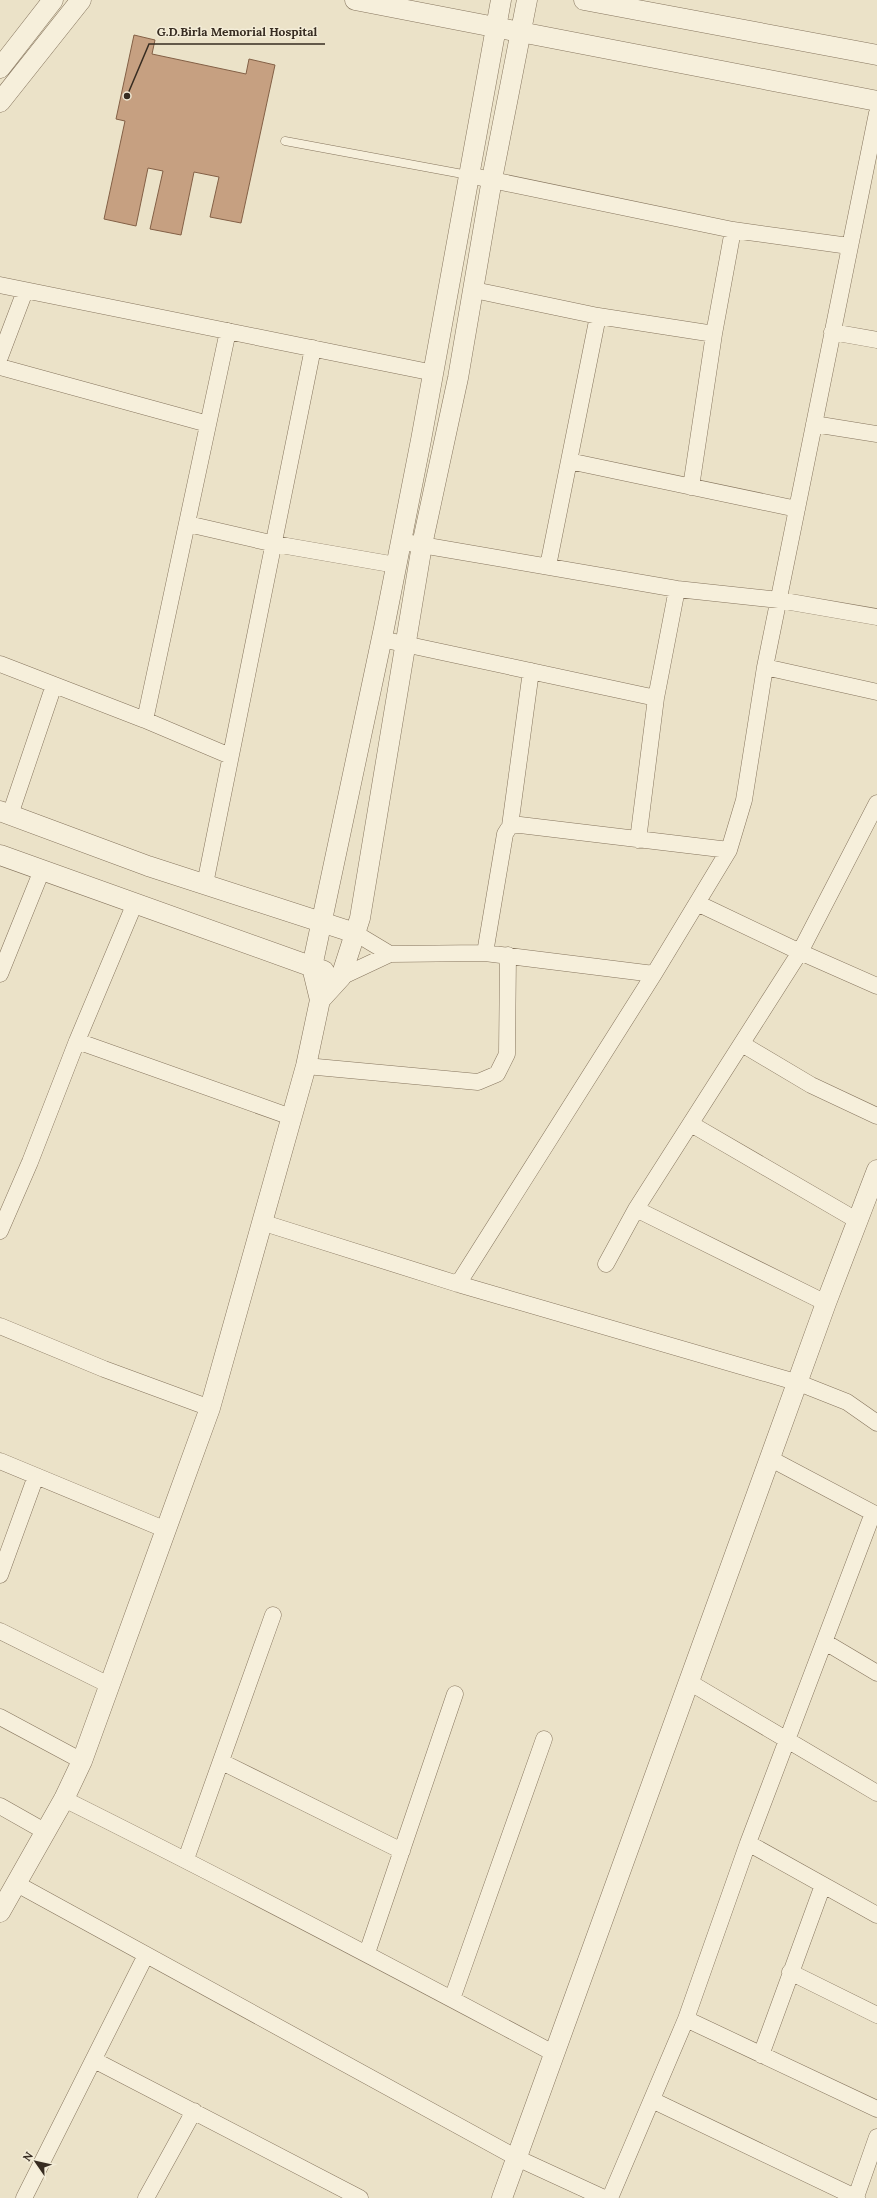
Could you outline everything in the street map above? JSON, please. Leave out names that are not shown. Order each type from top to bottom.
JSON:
[{"type":"street","points":[[0,68],[53,0]]},
{"type":"street","points":[[0,102],[81,0]]},
{"type":"street","points":[[355,0],[877,101]]},
{"type":"street","points":[[0,1912],[64,1799],[82,1761],[164,1530],[210,1408],[306,1066],[320,1000],[312,967],[382,639],[434,373],[468,175],[501,0]]},
{"type":"street","points":[[341,977],[360,918],[422,545],[474,290],[492,179],[522,32],[527,0]]},
{"type":"street","points":[[584,0],[877,55]]},
{"type":"street","points":[[458,1284],[654,974],[729,850],[744,800],[765,667],[877,113]]},
{"type":"street","points":[[468,175],[733,230],[850,246]]},
{"type":"street","points":[[691,487],[714,334],[733,230]]},
{"type":"street","points":[[0,285],[434,373]]},
{"type":"street","points":[[474,290],[598,316],[714,334]]},
{"type":"street","points":[[0,357],[25,291]]},
{"type":"street","points":[[548,566],[598,316]]},
{"type":"street","points":[[145,720],[228,331]]},
{"type":"street","points":[[832,332],[877,340]]},
{"type":"street","points":[[205,884],[230,756],[275,544],[313,348]]},
{"type":"street","points":[[0,367],[208,424]]},
{"type":"street","points":[[814,424],[877,434]]},
{"type":"street","points":[[569,461],[797,509]]},
{"type":"street","points":[[188,524],[275,544],[396,565]]},
{"type":"street","points":[[401,541],[677,588],[779,600],[877,617]]},
{"type":"street","points":[[638,840],[656,698],[677,588]]},
{"type":"street","points":[[382,639],[656,698]]},
{"type":"street","points":[[0,664],[145,720],[230,756]]},
{"type":"street","points":[[765,667],[877,692]]},
{"type":"street","points":[[485,953],[505,834],[510,826],[531,671]]},
{"type":"street","points":[[54,685],[5,813],[148,866],[355,933],[390,954]]},
{"type":"street","points":[[606,1264],[636,1209],[800,952],[877,803]]},
{"type":"street","points":[[510,826],[520,825],[729,850]]},
{"type":"street","points":[[0,855],[341,977]]},
{"type":"street","points":[[0,974],[42,870]]},
{"type":"street","points":[[1,1227],[30,1162],[77,1041],[135,903]]},
{"type":"street","points":[[697,903],[800,952],[877,986]]},
{"type":"street","points":[[320,1000],[341,977],[390,954],[485,953],[654,974]]},
{"type":"street","points":[[306,1066],[478,1082],[497,1074],[507,1054],[508,955]]},
{"type":"street","points":[[77,1041],[291,1117]]},
{"type":"street","points":[[742,1044],[812,1085],[877,1116]]},
{"type":"street","points":[[691,1124],[858,1220]]},
{"type":"street","points":[[502,2198],[799,1383],[826,1303],[877,1170]]},
{"type":"street","points":[[636,1209],[826,1303]]},
{"type":"street","points":[[261,1222],[458,1284],[799,1383],[847,1402],[877,1423]]},
{"type":"street","points":[[0,1326],[104,1369],[210,1408]]},
{"type":"street","points":[[610,2198],[686,2019],[748,1843],[875,1514],[771,1459]]},
{"type":"street","points":[[0,1462],[164,1530]]},
{"type":"street","points":[[0,1575],[36,1476]]},
{"type":"street","points":[[186,1859],[222,1762],[273,1615]]},
{"type":"street","points":[[0,1631],[109,1685]]},
{"type":"street","points":[[826,1642],[877,1673]]},
{"type":"street","points":[[690,1682],[877,1793]]},
{"type":"street","points":[[367,1953],[455,1694]]},
{"type":"street","points":[[0,1717],[82,1761]]},
{"type":"street","points":[[452,1999],[544,1739]]},
{"type":"street","points":[[222,1762],[402,1851]]},
{"type":"street","points":[[64,1799],[186,1859],[367,1953],[555,2054]]},
{"type":"street","points":[[0,1806],[46,1832]]},
{"type":"street","points":[[748,1843],[877,1915]]},
{"type":"street","points":[[17,1884],[517,2158],[604,2198]]},
{"type":"street","points":[[761,2055],[823,1884]]},
{"type":"street","points":[[24,2198],[146,1954]]},
{"type":"street","points":[[790,1972],[877,2015]]},
{"type":"street","points":[[686,2019],[877,2109]]},
{"type":"street","points":[[94,2060],[360,2198]]},
{"type":"street","points":[[652,2100],[857,2198],[877,2137]]},
{"type":"street","points":[[146,2198],[194,2111]]},
{"type":"lane","points":[[285,141],[468,175]]},
{"type":"building","points":[[134,35],[155,40],[152,54],[246,74],[249,59],[275,65],[241,223],[210,217],[219,177],[194,172],[181,235],[150,229],[163,171],[148,168],[136,226],[104,219],[125,121],[116,119]]},
{"type":"place","name":"G.D.Birla Memorial Hospital","points":[[127,96]]}]
